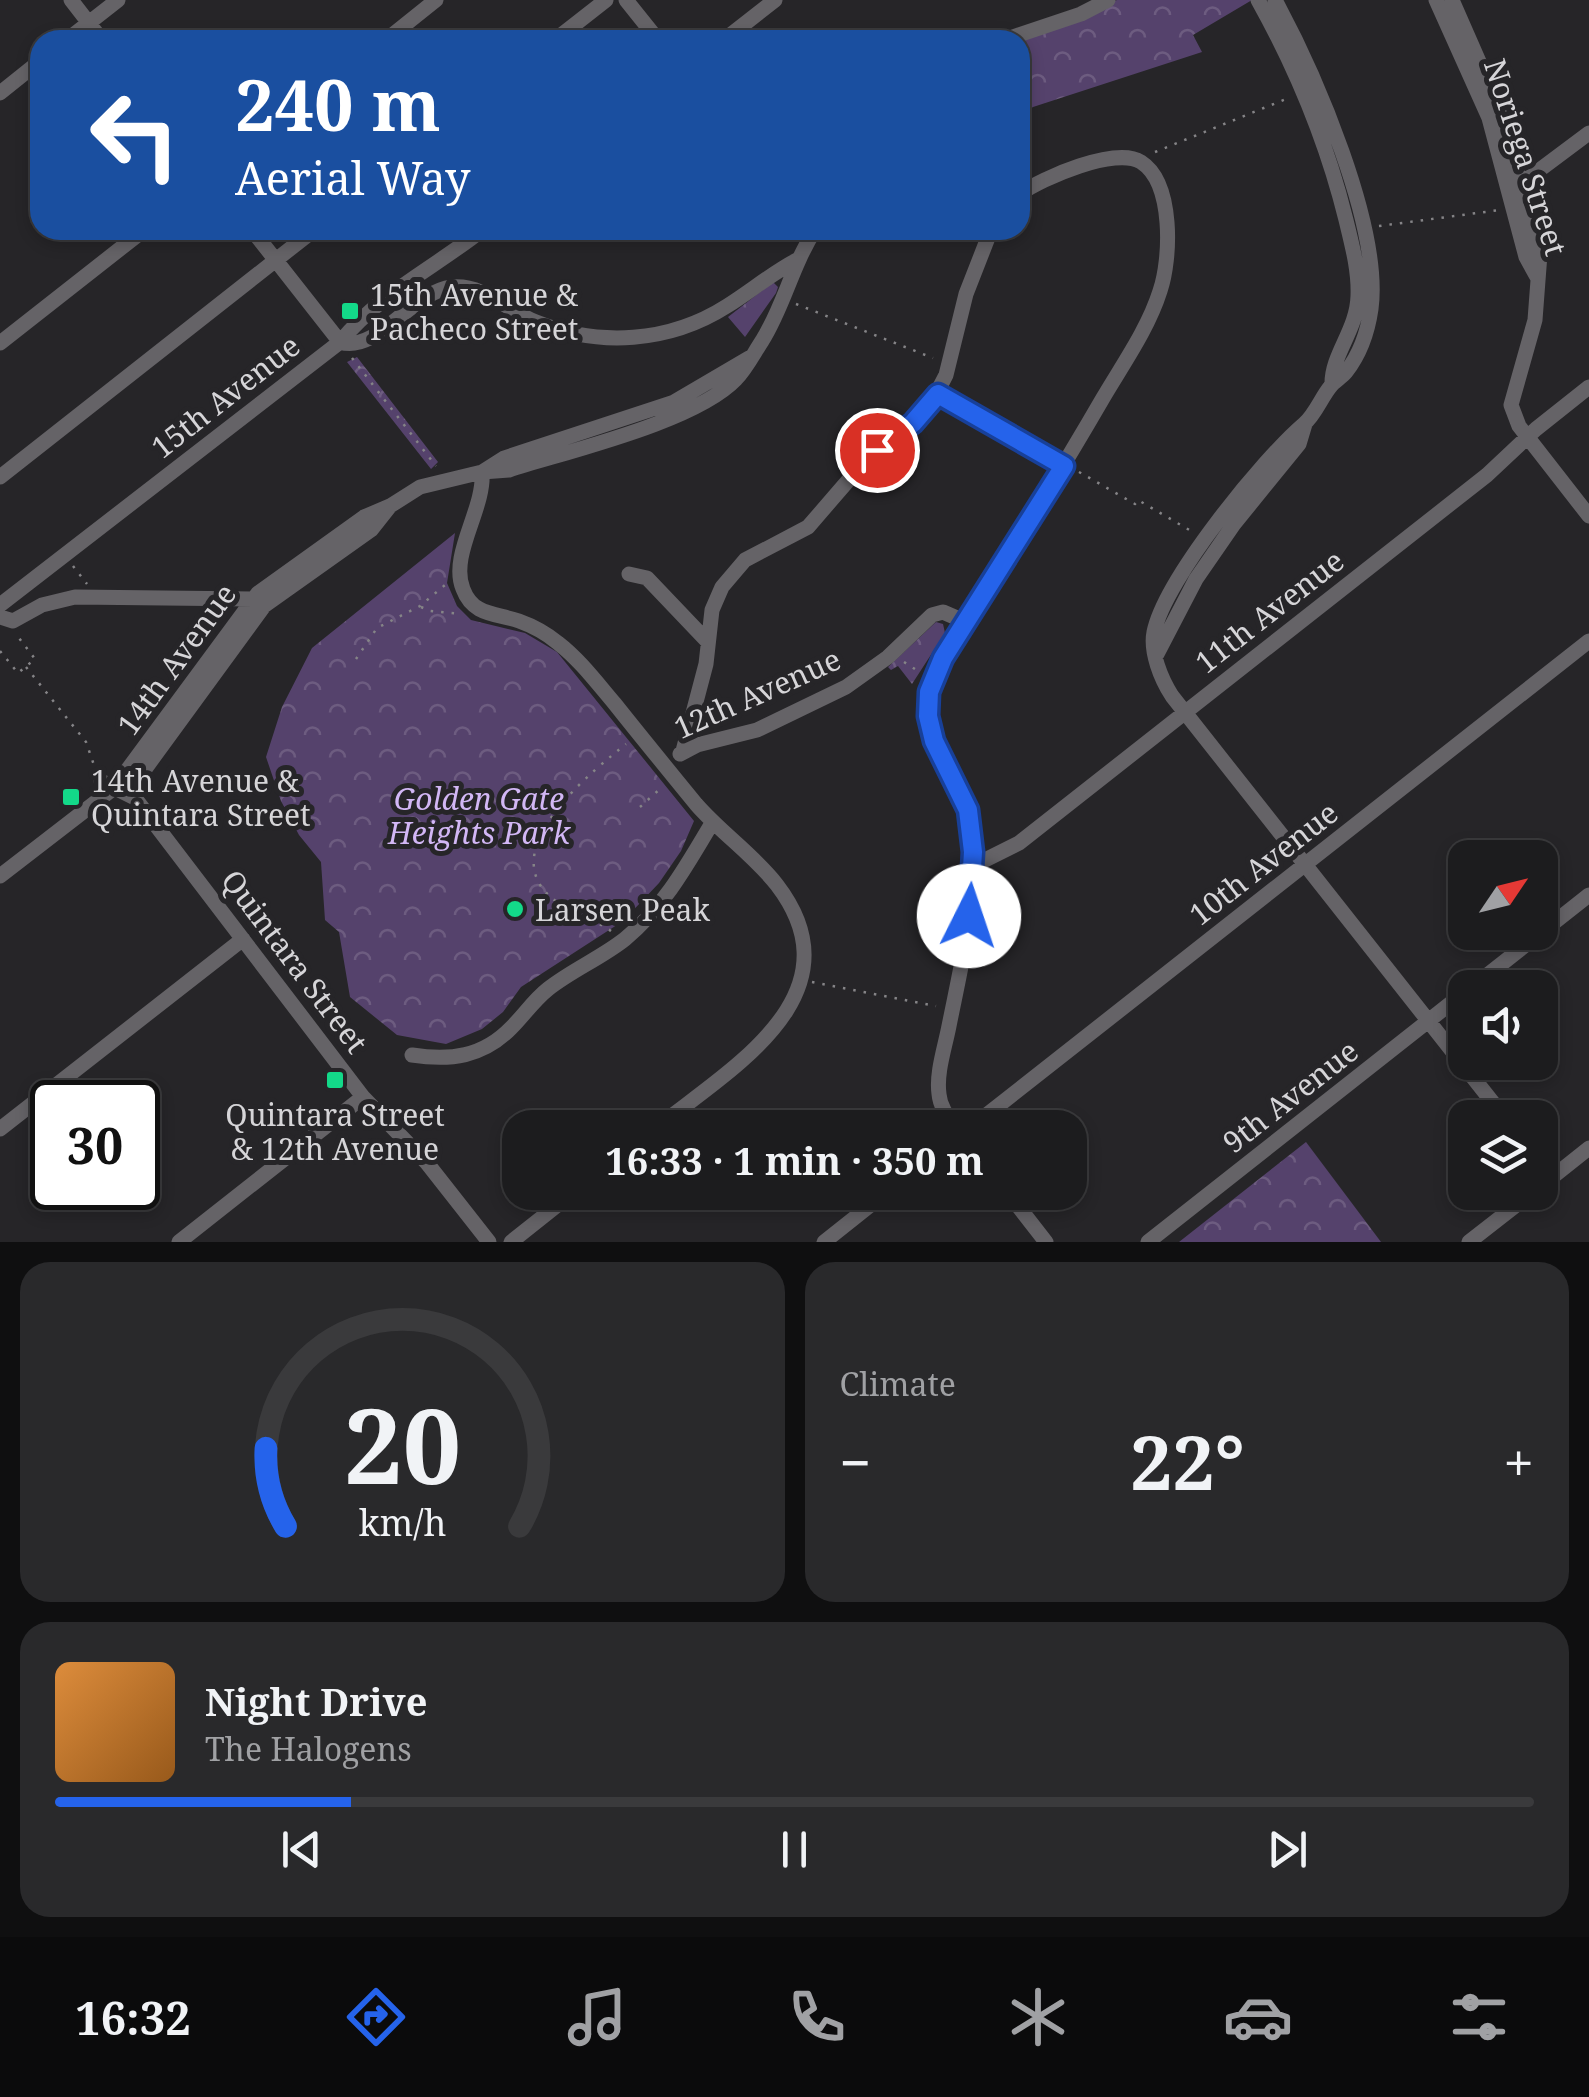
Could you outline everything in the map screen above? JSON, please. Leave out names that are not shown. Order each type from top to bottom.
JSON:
[{"type":"street","points":[[71,0],[94,30]]},
{"type":"street","points":[[80,30],[118,0]]},
{"type":"street","points":[[398,30],[436,0]]},
{"type":"street","points":[[568,30],[606,0]]},
{"type":"street","points":[[626,0],[650,30]]},
{"type":"street","points":[[737,30],[775,0]]},
{"type":"street","points":[[1030,31],[1108,0]]},
{"type":"street","points":[[1258,0],[1304,92],[1338,189],[1358,282],[1355,319],[1334,368],[1332,383]]},
{"type":"street","points":[[1157,654],[1196,578],[1299,444],[1306,424],[1332,383],[1349,368],[1369,322],[1372,282],[1362,229],[1331,124],[1274,0]]},
{"type":"street","name":"Noriega Street","points":[[1436,0],[1482,100],[1526,257],[1536,278]]},
{"type":"street","name":"Noriega Street","points":[[1452,0],[1495,95],[1540,254],[1535,320],[1511,405],[1514,419],[1589,516]]},
{"type":"street","points":[[0,93],[30,70]]},
{"type":"street","points":[[1522,183],[1589,133]]},
{"type":"street","points":[[944,1110],[938,1092],[967,934],[973,866],[968,810],[930,728],[931,683],[1148,321],[1162,287],[1168,254],[1167,226],[1158,186],[1143,163],[1126,157],[1110,158],[1048,178],[1030,188]]},
{"type":"street","points":[[0,343],[131,240]]},
{"type":"street","points":[[260,240],[340,342],[362,342],[423,298],[460,287],[482,292],[529,319],[578,335],[649,336],[717,312],[772,273],[798,260]]},
{"type":"street","points":[[0,476],[301,240]]},
{"type":"street","name":"15th Avenue","points":[[0,605],[340,342],[355,321],[468,240]]},
{"type":"street","name":"14th Avenue","points":[[0,876],[108,784],[253,599],[364,517],[420,487],[482,472],[504,458],[674,402],[749,358],[762,341],[809,240]]},
{"type":"street","points":[[683,751],[716,598],[735,569],[756,553],[808,526],[854,473],[913,423],[938,394],[972,275],[987,240]]},
{"type":"street","name":"11th Avenue","points":[[973,866],[1019,843],[1487,476],[1589,386]]},
{"type":"street","points":[[938,394],[1064,466]]},
{"type":"street","points":[[1306,424],[1288,436],[1205,540],[1160,617],[1154,637],[1166,687],[1491,1100]]},
{"type":"street","points":[[482,472],[482,489],[459,577],[472,604],[531,626],[564,647],[712,822],[762,868],[784,895],[801,943],[800,980],[788,1012],[773,1032],[678,1110]]},
{"type":"street","name":"14th Avenue","points":[[108,784],[145,769],[264,606],[371,530],[390,506]]},
{"type":"street","points":[[629,574],[647,578],[708,642]]},
{"type":"street","points":[[4,619],[19,619],[52,601],[96,597],[253,599]]},
{"type":"street","name":"12th Avenue","points":[[670,772],[683,751],[773,723],[846,687],[888,658],[926,618],[937,612],[966,622]]},
{"type":"street","name":"10th Avenue","points":[[993,1110],[1589,641]]},
{"type":"street","name":"Quintara Street","points":[[108,784],[135,798],[363,1097],[416,1150],[490,1242]]},
{"type":"street","points":[[412,1055],[456,1058],[480,1050],[512,1028],[547,989],[622,941],[663,900],[712,822]]},
{"type":"street","name":"9th Avenue","points":[[1493,970],[1589,895]]},
{"type":"street","points":[[0,1128],[243,940]]},
{"type":"street","name":"9th Avenue","points":[[1148,1242],[1448,1005]]},
{"type":"street","points":[[179,1242],[363,1097]]},
{"type":"street","points":[[1558,1173],[1589,1148]]},
{"type":"street","points":[[511,1242],[551,1210]]},
{"type":"street","points":[[824,1242],[864,1210]]},
{"type":"street","points":[[1021,1210],[1046,1242]]},
{"type":"street","points":[[1474,1240],[1510,1210]]},
{"type":"path","points":[[1143,163],[1153,152],[1304,92]]},
{"type":"path","points":[[1362,229],[1514,208]]},
{"type":"path","points":[[795,303],[938,360]]},
{"type":"path","points":[[340,342],[446,479]]},
{"type":"path","points":[[1064,466],[1135,504],[1138,500],[1205,540]]},
{"type":"path","points":[[66,556],[96,597]]},
{"type":"path","points":[[356,659],[377,628],[420,606],[459,577]]},
{"type":"path","points":[[420,606],[458,615],[472,604]]},
{"type":"path","points":[[0,651],[18,674],[36,659],[4,619]]},
{"type":"path","points":[[888,658],[900,660],[931,683]]},
{"type":"path","points":[[26,666],[86,742],[108,784]]},
{"type":"path","points":[[622,941],[605,927],[556,901],[544,889],[535,870],[536,851],[548,822],[576,788],[638,733]]},
{"type":"path","points":[[640,807],[670,772]]},
{"type":"path","points":[[800,980],[952,1009]]},
{"type":"green space","points":[[1117,0],[1252,0],[1193,35],[1202,52],[1030,109],[1030,36]]},
{"type":"green space","points":[[773,282],[778,287],[776,293],[745,337],[728,317]]},
{"type":"green space","points":[[357,357],[438,462],[431,469],[347,362]]},
{"type":"green space","name":"Golden Gate Heights Park","points":[[455,533],[447,583],[457,606],[471,620],[525,633],[557,652],[694,821],[681,851],[659,883],[623,921],[521,987],[503,1012],[482,1029],[446,1044],[397,1035],[350,997],[339,932],[325,920],[321,862],[299,835],[281,801],[266,757],[282,707],[312,648]]},
{"type":"green space","points":[[936,622],[943,624],[945,633],[912,684],[898,666],[891,670],[888,667]]},
{"type":"green space","points":[[1306,1142],[1381,1242],[1179,1242]]},
{"type":"place","name":"15th Avenue & Pacheco Street","points":[[350,311]]},
{"type":"place","name":"14th Avenue & Quintara Street","points":[[71,797]]},
{"type":"place","name":"Larsen Peak","points":[[515,909]]},
{"type":"place","name":"Quintara Street & 12th Avenue","points":[[335,1080]]},
{"type":"route","points":[[877,450],[913,423],[938,394],[1064,466],[943,658],[929,692],[928,716],[934,741],[958,784],[973,838],[969,916]]}]
